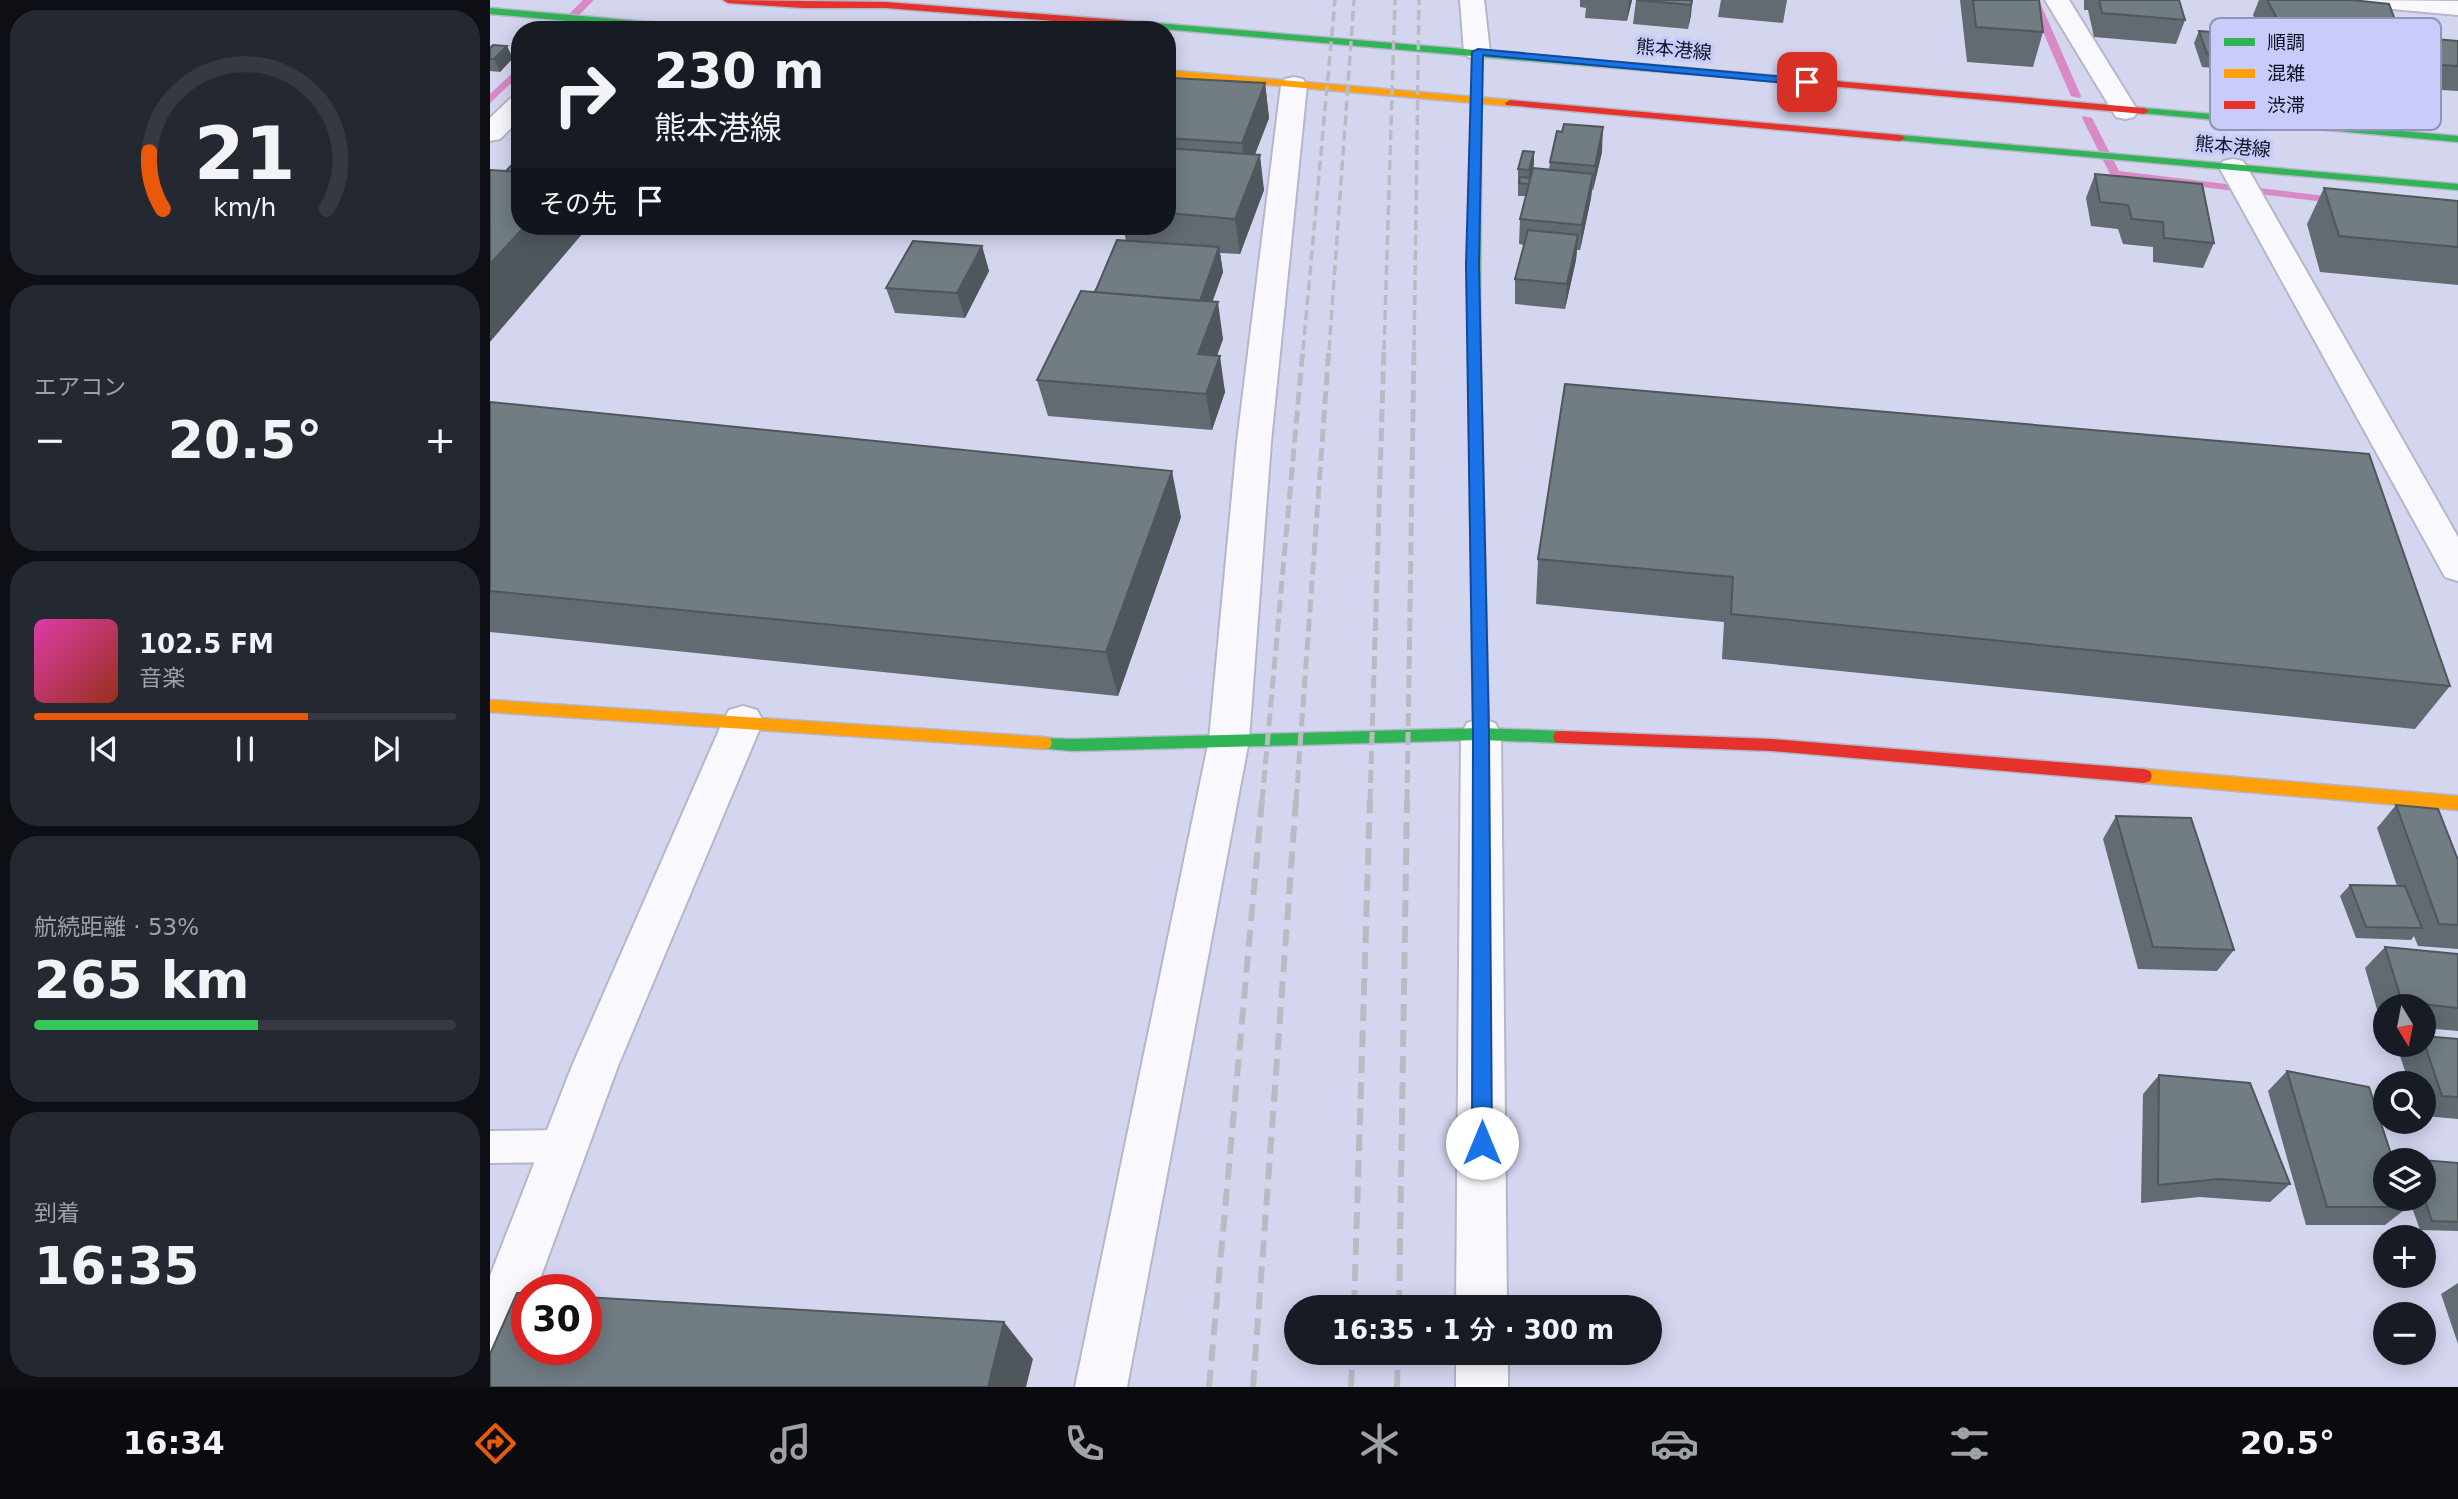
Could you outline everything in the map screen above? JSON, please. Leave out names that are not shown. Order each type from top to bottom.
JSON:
[{"type":"main road","name":"熊本港線","points":[[728,0],[803,5],[886,5],[1088,21]]},
{"type":"main road","name":"熊本港線","points":[[858,0],[886,5]]},
{"type":"main road","points":[[490,11],[568,21]]},
{"type":"main road","name":"熊本港線","points":[[1176,28],[1478,52],[2210,118]]},
{"type":"main road","points":[[1478,52],[1472,264],[1481,734]]},
{"type":"main road","name":"熊本港線","points":[[1176,74],[2458,187]]},
{"type":"main road","name":"熊本港線","points":[[2351,130],[2458,139]]},
{"type":"main road","points":[[490,706],[1073,745],[1481,734],[1772,745],[2458,803]]},
{"type":"street","points":[[1472,0],[1478,52]]},
{"type":"street","points":[[2057,0],[2125,111]]},
{"type":"street","points":[[2370,0],[2458,8]]},
{"type":"street","points":[[1101,1387],[1229,740],[1254,442],[1294,85]]},
{"type":"street","points":[[492,128],[511,112]]},
{"type":"street","points":[[2233,167],[2458,568]]},
{"type":"street","points":[[490,1342],[595,1066],[743,721]]},
{"type":"street","points":[[1481,734],[1482,1295]]},
{"type":"street","points":[[1482,1365],[1482,1387]]},
{"type":"lane","points":[[490,1147],[565,1146]]},
{"type":"building","points":[[1636,0],[1692,0],[1691,5]]},
{"type":"building","points":[[1973,0],[2039,0],[2043,32],[1976,27]]},
{"type":"building","points":[[2099,0],[2179,0],[2185,20],[2102,13]]},
{"type":"building","points":[[2267,0],[2352,0],[2389,4],[2394,18],[2277,18]]},
{"type":"building","points":[[2199,31],[2210,32],[2210,54],[2207,54]]},
{"type":"building","points":[[2441,40],[2458,41],[2458,66],[2441,65]]},
{"type":"building","points":[[493,45],[507,46],[494,59],[490,59],[490,48]]},
{"type":"building","points":[[1176,78],[1265,83],[1242,143],[1176,139]]},
{"type":"building","points":[[1564,124],[1603,127],[1595,166],[1550,162],[1557,131],[1562,132]]},
{"type":"building","points":[[1176,149],[1260,155],[1235,219],[1176,214]]},
{"type":"building","points":[[1523,151],[1534,152],[1529,170],[1518,169]]},
{"type":"building","points":[[1533,168],[1593,174],[1582,225],[1520,219]]},
{"type":"building","points":[[490,170],[511,171],[511,235],[517,235],[490,264]]},
{"type":"building","points":[[2095,174],[2202,184],[2214,243],[2164,238],[2163,222],[2132,219],[2128,205],[2100,202]]},
{"type":"building","points":[[1520,177],[1530,178],[1529,184],[1519,183]]},
{"type":"building","points":[[2324,188],[2458,201],[2458,247],[2339,236]]},
{"type":"building","points":[[1528,230],[1578,235],[1567,284],[1515,279]]},
{"type":"building","points":[[1117,240],[1219,247],[1200,301],[1095,292]]},
{"type":"building","points":[[913,241],[982,246],[957,293],[886,288]]},
{"type":"building","points":[[1081,291],[1218,302],[1198,354],[1220,356],[1206,394],[1037,380]]},
{"type":"building","points":[[1565,384],[2369,454],[2450,686],[1731,614],[1733,577],[1538,559]]},
{"type":"building","points":[[490,402],[1172,471],[1106,652],[490,591]]},
{"type":"building","points":[[2396,805],[2438,809],[2458,860],[2458,925],[2439,924]]},
{"type":"building","points":[[2116,816],[2191,818],[2234,950],[2153,947]]},
{"type":"building","points":[[2350,885],[2405,886],[2422,928],[2366,927]]},
{"type":"building","points":[[2385,947],[2458,954],[2458,1008],[2436,1006],[2436,994],[2400,994]]},
{"type":"building","points":[[2436,1037],[2458,1039],[2458,1097],[2442,1096],[2436,1071],[2429,1057],[2436,1057]]},
{"type":"building","points":[[2287,1071],[2369,1087],[2373,1099],[2373,1134],[2384,1134],[2389,1148],[2373,1148],[2373,1207],[2327,1207]]},
{"type":"building","points":[[2159,1075],[2250,1083],[2290,1184],[2219,1179],[2158,1185]]},
{"type":"building","points":[[2436,1161],[2458,1163],[2458,1222],[2432,1221],[2429,1211],[2436,1211]]},
{"type":"building","points":[[602,1298],[1004,1322],[988,1387],[490,1387],[490,1354],[511,1307],[511,1365],[602,1365]]},
{"type":"waterway","points":[[567,21],[589,0]]},
{"type":"waterway","points":[[2034,0],[2076,96]]},
{"type":"waterway","points":[[490,100],[511,78]]},
{"type":"waterway","points":[[2087,118],[2115,174],[2341,201]]},
{"type":"railway","points":[[1303,350],[1335,0]]},
{"type":"railway","points":[[1329,350],[1354,0]]},
{"type":"railway","points":[[1384,350],[1395,0]]},
{"type":"railway","points":[[1414,350],[1419,0]]},
{"type":"railway","points":[[1262,802],[1303,348]]},
{"type":"railway","points":[[1296,802],[1329,348]]},
{"type":"railway","points":[[1370,802],[1384,348]]},
{"type":"railway","points":[[1407,802],[1414,348]]},
{"type":"railway","points":[[1209,1387],[1262,800]]},
{"type":"railway","points":[[1253,1387],[1296,800]]},
{"type":"railway","points":[[1354,1295],[1370,800]]},
{"type":"railway","points":[[1399,1295],[1407,800]]},
{"type":"railway","points":[[1351,1387],[1352,1365]]},
{"type":"railway","points":[[1397,1387],[1398,1365]]},
{"type":"traffic: fast","points":[[490,11],[603,21]]},
{"type":"traffic: fast","points":[[1176,28],[1687,71]]},
{"type":"traffic: fast","points":[[1474,327],[1477,52]]},
{"type":"traffic: fast","points":[[2144,111],[2210,117]]},
{"type":"traffic: fast","points":[[2357,130],[2458,139]]},
{"type":"traffic: fast","points":[[1900,138],[2458,187]]},
{"type":"traffic: fast","points":[[1044,743],[1073,745],[1481,734],[1561,737]]},
{"type":"traffic: slow","points":[[1176,74],[1510,103]]},
{"type":"traffic: slow","points":[[1474,327],[1481,734]]},
{"type":"traffic: slow","points":[[490,706],[1044,743]]},
{"type":"traffic: slow","points":[[2144,776],[2458,803]]},
{"type":"traffic: jam","points":[[728,0],[803,5],[886,5],[1092,21]]},
{"type":"traffic: jam","points":[[1687,71],[2144,111]]},
{"type":"traffic: jam","points":[[1510,103],[1900,138]]},
{"type":"traffic: jam","points":[[1561,737],[1772,745],[2144,776]]},
{"type":"route","points":[[1482,1143],[1481,734],[1472,264],[1478,52],[1807,82]]}]
